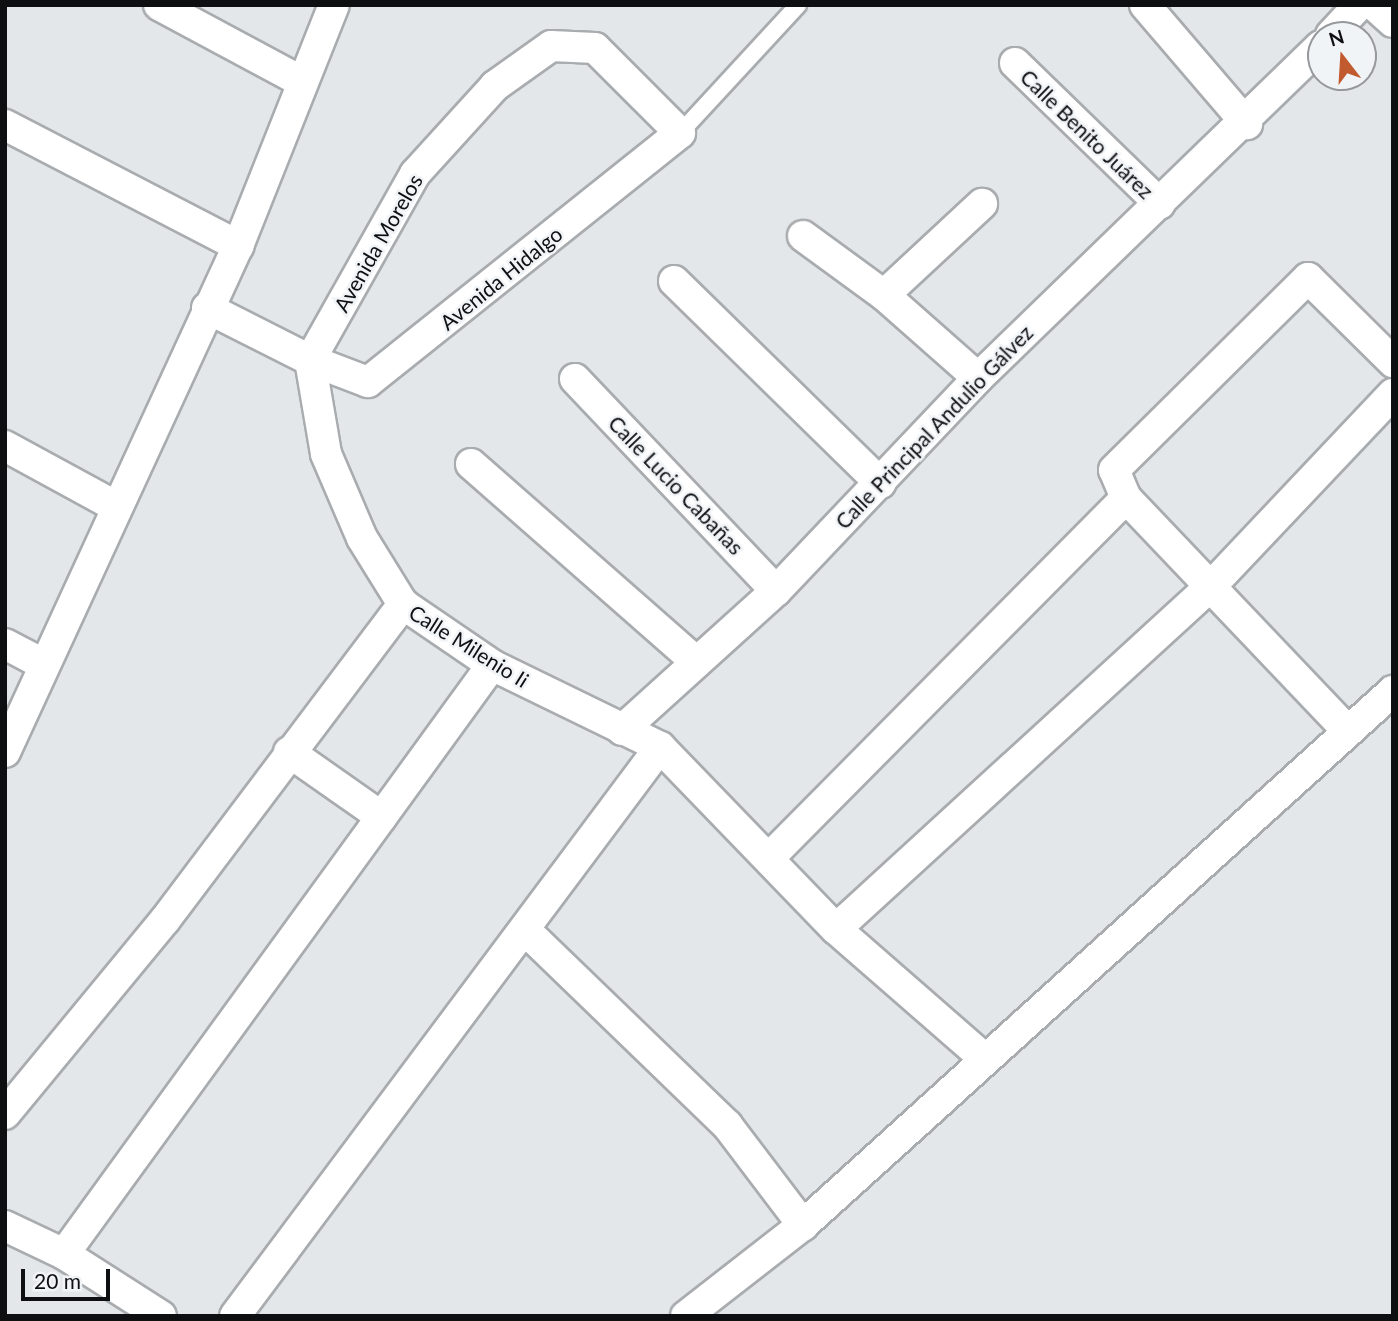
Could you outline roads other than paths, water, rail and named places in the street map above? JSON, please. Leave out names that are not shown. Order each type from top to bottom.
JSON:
[{"type":"street","points":[[159,5],[302,81]]},
{"type":"street","points":[[5,752],[41,663],[238,246],[334,5]]},
{"type":"street","points":[[1145,5],[1247,124]]},
{"type":"street","points":[[1344,21],[1359,5]]},
{"type":"street","points":[[1374,5],[1393,22]]},
{"type":"street","name":"Avenida Morelos","points":[[310,360],[415,174],[495,86],[551,46],[595,48],[680,133]]},
{"type":"street","name":"Calle Principal Andulio Gálvez","points":[[622,730],[776,591],[978,378],[1247,124],[1307,61]]},
{"type":"street","name":"Calle Benito Juárez","points":[[1015,63],[1160,204]]},
{"type":"street","points":[[5,125],[238,246]]},
{"type":"street","name":"Avenida Hidalgo","points":[[207,308],[352,379],[380,376],[680,133]]},
{"type":"street","points":[[884,295],[982,204]]},
{"type":"street","points":[[803,236],[884,295],[978,378]]},
{"type":"street","points":[[1348,731],[1214,583],[1126,498],[1114,470],[1308,278],[1393,362]]},
{"type":"street","points":[[674,281],[880,483]]},
{"type":"street","name":"Calle Milenio Ii","points":[[310,360],[326,454],[362,538],[403,604],[492,665],[660,747],[772,855],[836,929],[985,1059]]},
{"type":"street","name":"Calle Lucio Cabañas","points":[[575,379],[776,591]]},
{"type":"street","points":[[836,929],[1214,583],[1393,394]]},
{"type":"street","points":[[5,446],[115,506]]},
{"type":"street","points":[[471,464],[696,662]]},
{"type":"street","points":[[772,855],[1126,498]]},
{"type":"street","points":[[5,1114],[165,920],[403,604]]},
{"type":"street","points":[[5,644],[41,663]]},
{"type":"street","points":[[64,1254],[492,665]]},
{"type":"street","points":[[686,1316],[803,1225],[1393,691]]},
{"type":"street","points":[[235,1316],[660,747]]},
{"type":"street","points":[[289,752],[382,817]]},
{"type":"street","points":[[525,930],[727,1125],[803,1225]]},
{"type":"street","points":[[5,1226],[64,1254],[160,1316]]},
{"type":"lane","points":[[680,133],[799,5]]}]
